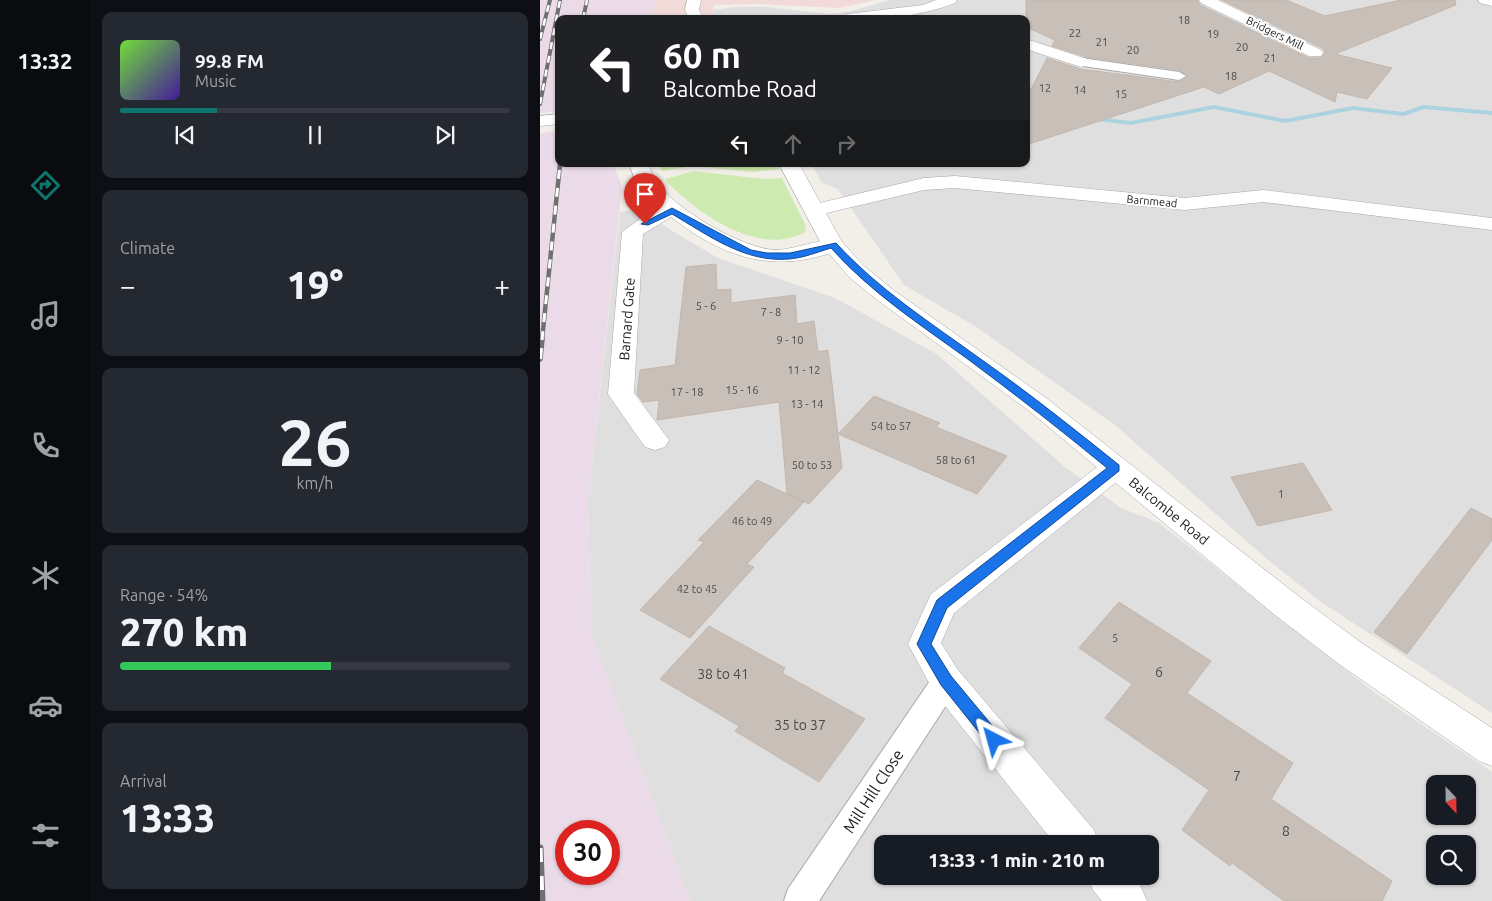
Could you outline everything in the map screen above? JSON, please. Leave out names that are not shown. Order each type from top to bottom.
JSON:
[{"type":"street","points":[[694,0],[692,10],[695,15]]},
{"type":"street","points":[[879,15],[926,9],[950,0]]},
{"type":"street","name":"Bridgers Mill","points":[[1206,0],[1316,53]]},
{"type":"street","points":[[1485,0],[1492,2]]},
{"type":"street","points":[[926,9],[944,15]]},
{"type":"street","points":[[1030,45],[1081,62]]},
{"type":"street","points":[[540,121],[555,119]]},
{"type":"street","points":[[640,167],[644,180],[672,210],[722,240],[748,252],[767,256],[790,256],[833,245]]},
{"type":"street","name":"Balcombe Road","points":[[791,167],[833,245],[857,272],[884,294],[1037,404],[1343,648],[1492,748]]},
{"type":"street","name":"Barnmead","points":[[814,210],[924,184],[955,182],[1185,204],[1263,196],[1492,224]]},
{"type":"street","name":"Barnard Gate","points":[[655,440],[621,394],[633,232],[658,216],[672,210]]},
{"type":"street","points":[[1073,835],[946,681],[924,644],[942,604],[1115,468]]},
{"type":"street","points":[[1114,885],[1127,901]]},
{"type":"lane","points":[[1081,62],[1179,76]]},
{"type":"lane","name":"Mill Hill Close","points":[[800,901],[946,681]]},
{"type":"shaded area","points":[[540,0],[655,0],[653,15],[555,15],[555,111],[540,113]]},
{"type":"shaded area","points":[[655,0],[876,0],[839,8],[759,4],[715,5],[713,10],[716,15],[653,15]]},
{"type":"shaded area","points":[[889,0],[1492,0],[1492,713],[1321,602],[1268,560],[1116,426],[978,328],[904,285],[838,189],[822,183],[813,167],[1030,167],[1030,15],[716,15],[713,10],[733,7],[767,7],[830,14],[852,11]]},
{"type":"shaded area","points":[[555,131],[555,167],[614,167],[622,186],[588,502],[591,633],[690,901],[540,901],[540,133]]},
{"type":"shaded area","points":[[642,209],[669,229],[718,258],[835,298],[935,353],[1065,467],[1121,508],[1159,523],[1375,693],[1492,772],[1492,901],[690,901],[591,633],[588,502],[620,212]]},
{"type":"green space","points":[[660,167],[687,167],[662,171]]},
{"type":"green space","points":[[703,167],[778,167],[779,169],[753,172]]},
{"type":"green space","points":[[693,171],[765,179],[782,178],[806,226],[805,232],[787,239],[768,240],[749,236],[711,218],[694,206],[666,181],[666,179]]},
{"type":"building","points":[[1026,0],[1197,0],[1200,5],[1309,58],[1321,58],[1325,52],[1322,48],[1222,0],[1286,0],[1325,16],[1401,0],[1455,0],[1456,5],[1335,54],[1392,68],[1367,99],[1337,92],[1335,102],[1269,71],[1219,94],[1204,87],[1030,144],[1030,91],[1047,58],[1080,69],[1179,82],[1188,77],[1179,70],[1087,57],[1052,46],[1055,40],[1030,29],[1030,15],[1026,15]]},
{"type":"building","points":[[716,264],[717,290],[731,289],[731,303],[795,295],[797,324],[814,321],[818,352],[828,350],[842,468],[809,504],[787,493],[779,402],[657,420],[659,400],[643,402],[637,394],[640,370],[675,365],[686,267]]},
{"type":"building","points":[[874,396],[940,423],[936,427],[1007,456],[977,494],[838,434]]},
{"type":"building","points":[[1303,463],[1332,510],[1258,526],[1231,477]]},
{"type":"building","points":[[757,480],[804,502],[747,564],[754,567],[690,638],[640,610],[704,542],[698,540]]},
{"type":"building","points":[[1471,508],[1492,519],[1492,540],[1407,654],[1374,632]]},
{"type":"building","points":[[1119,602],[1211,661],[1187,693],[1293,763],[1271,799],[1392,881],[1382,901],[1284,901],[1232,863],[1230,866],[1182,830],[1209,790],[1105,718],[1132,684],[1079,648]]},
{"type":"building","points":[[709,626],[785,668],[782,673],[865,719],[819,782],[735,731],[739,726],[660,679]]},
{"type":"waterway","points":[[1088,118],[1131,123],[1214,107],[1285,121],[1353,108],[1404,114],[1423,107],[1492,113]]},
{"type":"railway","points":[[540,39],[550,0]]},
{"type":"railway","points":[[557,15],[560,0]]},
{"type":"railway","points":[[584,15],[587,0]]},
{"type":"railway","points":[[540,104],[555,26]]},
{"type":"railway","points":[[542,340],[560,167]]},
{"type":"railway","points":[[540,359],[542,339]]},
{"type":"railway","points":[[540,848],[542,901]]},
{"type":"route","points":[[645,224],[672,210],[722,240],[748,252],[767,256],[790,256],[833,245],[857,272],[884,294],[1037,404],[1115,468],[1104,474],[942,604],[924,644],[946,681],[994,740]]}]
